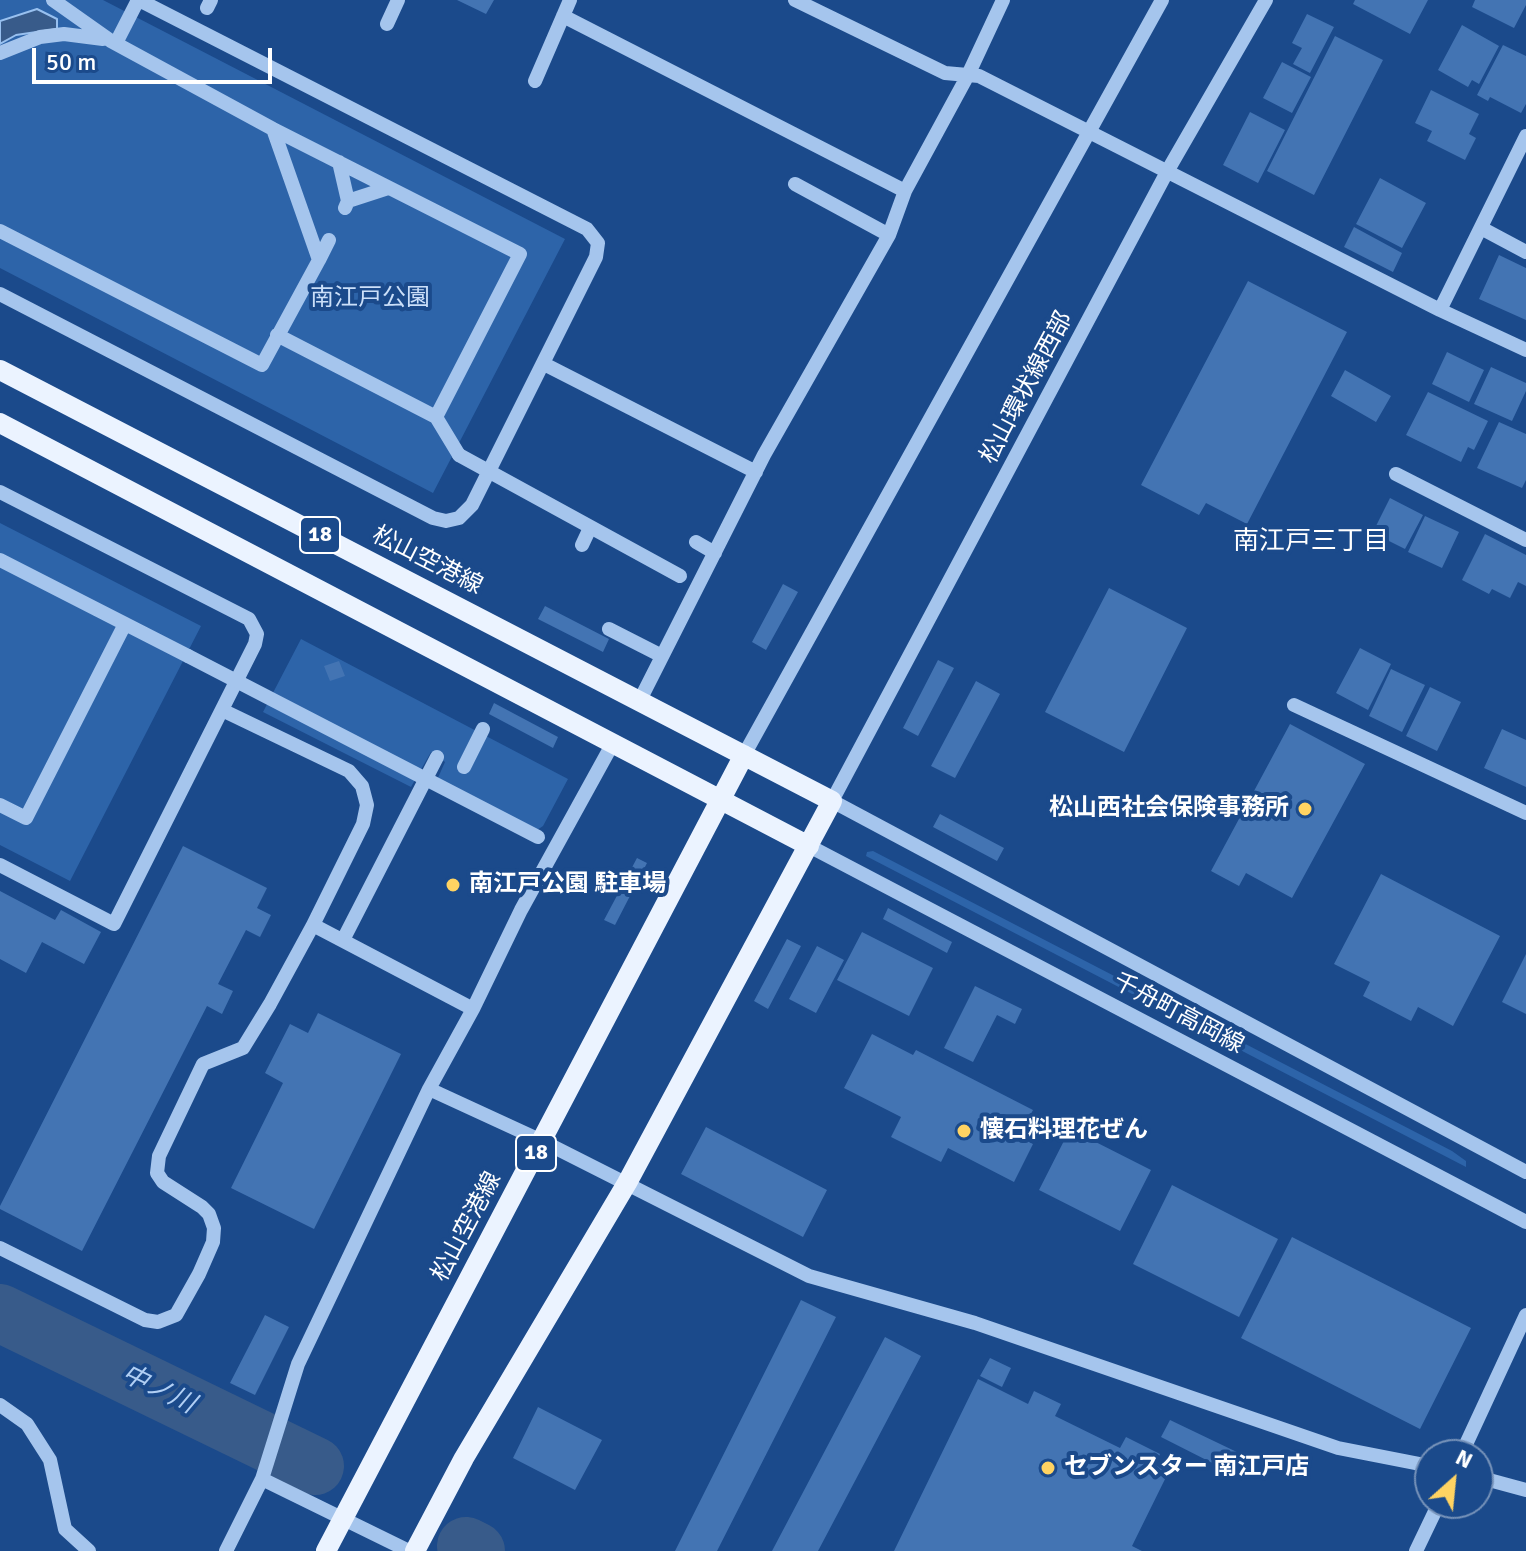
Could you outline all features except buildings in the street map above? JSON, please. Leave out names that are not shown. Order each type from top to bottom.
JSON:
[{"type":"main road","name":"松山空港線","points":[[0,370],[832,801]]},
{"type":"main road","name":"18","points":[[0,423],[809,846]]},
{"type":"main road","name":"松山空港線","points":[[326,1551],[744,755]]},
{"type":"main road","points":[[412,1551],[627,1183],[832,801]]},
{"type":"street","points":[[53,0],[113,42],[273,129],[520,254],[436,417]]},
{"type":"street","points":[[387,24],[398,0]]},
{"type":"street","points":[[535,81],[570,0]]},
{"type":"street","points":[[795,0],[945,73],[979,76],[1440,310],[1526,350]]},
{"type":"street","points":[[640,700],[756,472],[889,235],[905,191],[968,75],[1003,0]]},
{"type":"street","points":[[744,755],[1162,0]]},
{"type":"street","name":"松山環状線西部","points":[[832,801],[1168,170],[1266,0]]},
{"type":"street","points":[[0,294],[433,518],[446,521],[463,516],[472,505],[596,257],[598,243],[590,231],[136,4],[113,42]]},
{"type":"street","points":[[563,16],[905,191]]},
{"type":"street","points":[[0,53],[40,37],[64,34],[113,42]]},
{"type":"street","points":[[273,129],[319,260]]},
{"type":"street","points":[[1440,310],[1526,136]]},
{"type":"street","points":[[339,162],[346,205],[388,188]]},
{"type":"street","points":[[795,184],[889,235]]},
{"type":"street","points":[[1481,228],[1526,252]]},
{"type":"street","points":[[0,231],[262,365],[329,240]]},
{"type":"street","points":[[277,335],[436,417],[459,455],[698,586]]},
{"type":"street","points":[[544,364],[756,472]]},
{"type":"street","points":[[1396,474],[1526,540]]},
{"type":"street","points":[[0,492],[249,619],[255,627],[256,641],[114,924],[0,865]]},
{"type":"street","points":[[582,545],[590,528]]},
{"type":"street","points":[[696,542],[715,553]]},
{"type":"street","points":[[0,560],[556,847]]},
{"type":"street","points":[[0,805],[26,818],[125,624]]},
{"type":"street","points":[[609,629],[662,656]]},
{"type":"street","points":[[1294,705],[1526,813]]},
{"type":"street","points":[[0,1248],[145,1320],[158,1322],[176,1315],[213,1242],[214,1228],[209,1214],[163,1182],[157,1173],[158,1159],[203,1064],[243,1048],[270,1004],[363,824],[367,805],[365,792],[349,771],[222,710]]},
{"type":"street","points":[[464,767],[483,729]]},
{"type":"street","points":[[226,1551],[262,1479],[298,1364],[429,1089],[473,1009],[521,910],[613,743]]},
{"type":"street","points":[[343,940],[437,757]]},
{"type":"street","name":"千舟町高岡線","points":[[832,801],[1526,1172]]},
{"type":"street","name":"千舟町高岡線","points":[[809,846],[1526,1222]]},
{"type":"street","points":[[313,925],[473,1009]]},
{"type":"street","points":[[429,1089],[542,1141],[809,1276],[975,1323],[1338,1448],[1414,1463]]},
{"type":"street","points":[[1468,1439],[1526,1315]]},
{"type":"street","points":[[0,1405],[27,1424],[50,1460],[65,1529],[89,1551]]},
{"type":"street","points":[[262,1479],[412,1551]]},
{"type":"street","points":[[1494,1481],[1526,1490]]},
{"type":"street","points":[[1416,1551],[1431,1519]]},
{"type":"green space","name":"南江戸公園","points":[[0,0],[103,0],[565,239],[433,493],[0,268]]},
{"type":"green space","points":[[0,523],[201,626],[70,881],[0,845]]},
{"type":"green space","points":[[301,639],[568,779],[543,826],[534,832],[437,780],[445,762],[431,752],[411,787],[263,712]]},
{"type":"green space","points":[[873,851],[1452,1151],[1466,1161],[1466,1167],[866,856],[867,852]]},
{"type":"shaded area","points":[[37,9],[57,19],[57,29],[16,35],[0,44],[0,21]]},
{"type":"waterway","name":"中ノ川","points":[[0,1313],[315,1466]]},
{"type":"waterway","name":"中ノ川","points":[[466,1546],[476,1551]]},
{"type":"place","name":"松山西社会保険事務所","points":[[1305,809]]},
{"type":"place","name":"南江戸公園 駐車場","points":[[453,885]]},
{"type":"place","name":"懐石料理花ぜん","points":[[964,1131]]},
{"type":"place","name":"セブンスター 南江戸店","points":[[1048,1468]]},
{"type":"district","name":"南江戸三丁目","points":[[1311,542]]}]
